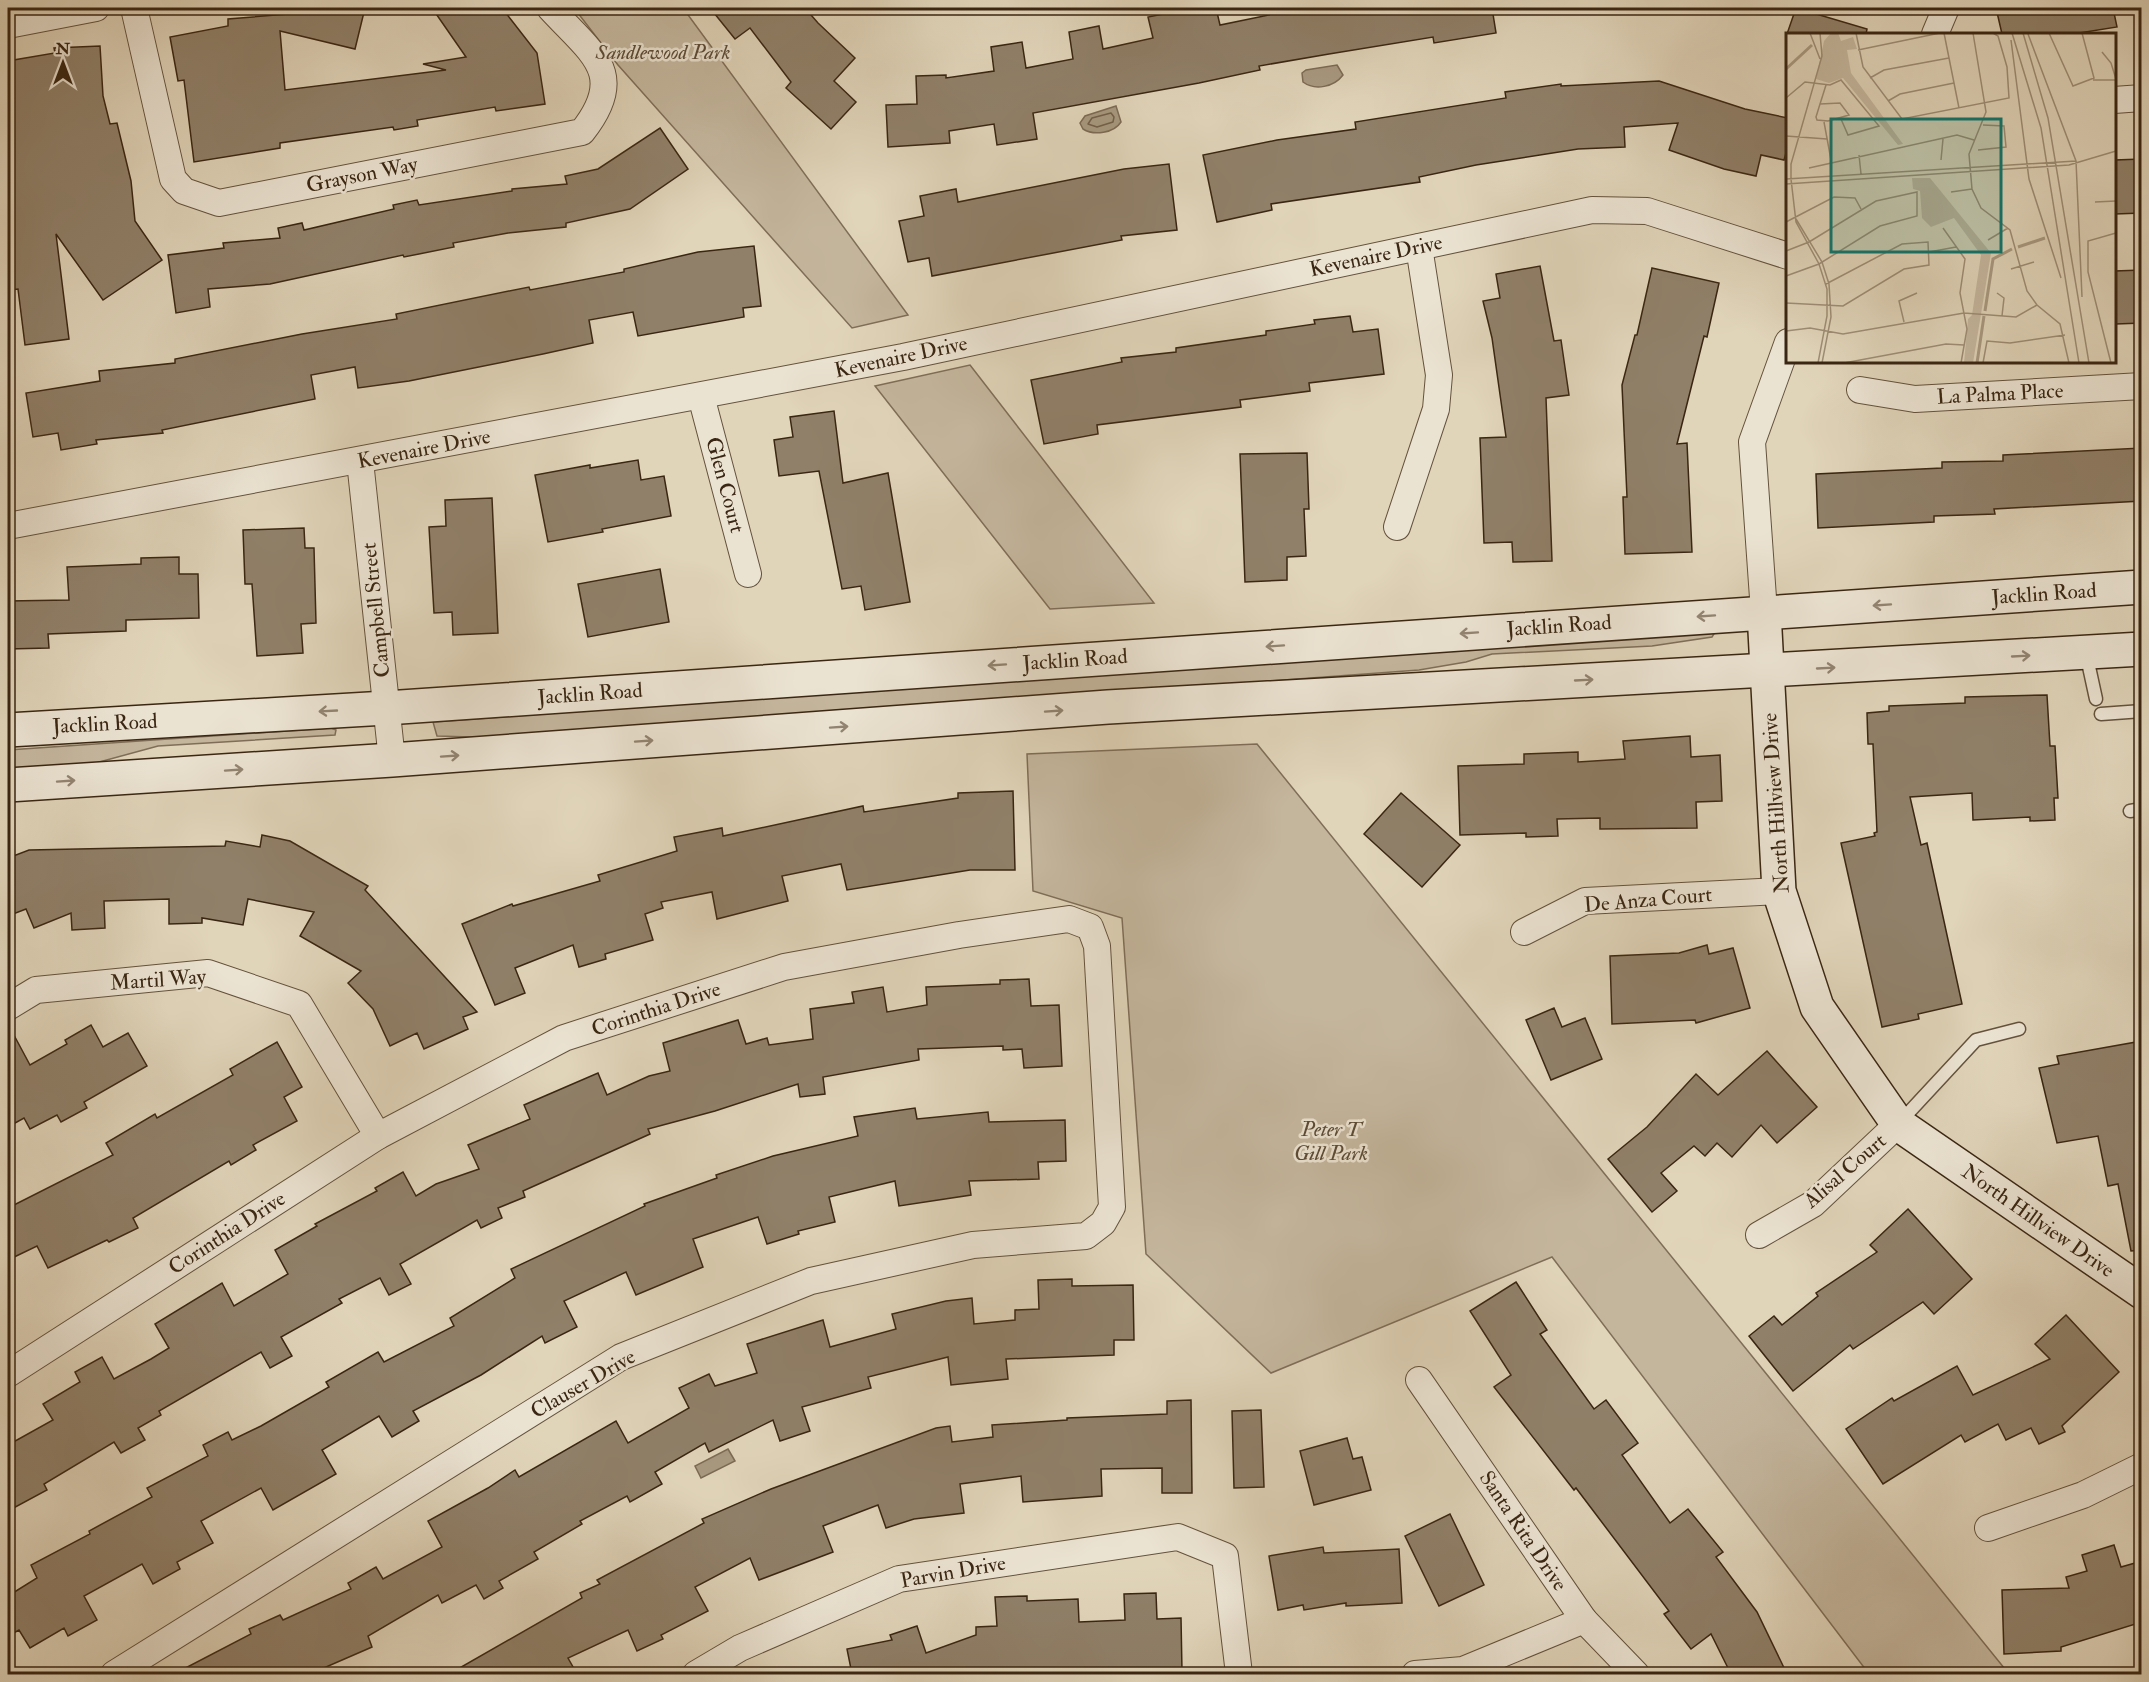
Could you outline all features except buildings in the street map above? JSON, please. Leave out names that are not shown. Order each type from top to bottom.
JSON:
[{"type":"main road","name":"Jacklin Road","points":[[8,730],[386,708],[2142,587]]},
{"type":"main road","name":"North Hillview Drive","points":[[1764,612],[1779,891],[1817,1007],[1898,1124],[2142,1292]]},
{"type":"main road","points":[[8,784],[392,760],[1096,708],[2142,649]]},
{"type":"street","points":[[8,25],[96,8]]},
{"type":"street","name":"Grayson Way","points":[[134,8],[173,179],[184,191],[219,203],[582,132],[597,113],[605,94],[604,75],[595,57],[550,8]]},
{"type":"street","points":[[1935,33],[1946,8]]},
{"type":"street","points":[[2116,100],[2142,98]]},
{"type":"street","name":"Kevenaire Drive","points":[[8,526],[915,354],[1592,210],[1647,212],[1786,255]]},
{"type":"street","points":[[1397,527],[1436,409],[1439,375],[1419,247]]},
{"type":"street","name":"North Hillview Drive","points":[[1764,612],[1752,442],[1786,348]]},
{"type":"street","name":"La Palma Place","points":[[1860,390],[1915,399],[2142,386]]},
{"type":"street","name":"Glen Court","points":[[701,396],[748,574]]},
{"type":"street","name":"Campbell Street","points":[[360,461],[392,760]]},
{"type":"street","name":"De Anza Court","points":[[1524,932],[1585,901],[1779,891]]},
{"type":"street","name":"Corinthia Drive","points":[[8,1374],[378,1136],[564,1038],[784,967],[959,935],[1069,919],[1090,927],[1097,946],[1112,1207],[1103,1223]]},
{"type":"street","name":"Martil Way","points":[[8,1007],[36,990],[208,973],[299,1004],[378,1136]]},
{"type":"street","name":"Alisal Court","points":[[1759,1234],[1813,1203],[1898,1124]]},
{"type":"street","name":"Clauser Drive","points":[[114,1674],[621,1357],[811,1281],[973,1245],[1086,1236],[1103,1223]]},
{"type":"street","name":"Santa Rita Drive","points":[[1419,1380],[1584,1620],[1636,1674]]},
{"type":"street","points":[[1988,1528],[2083,1495],[2142,1466]]},
{"type":"street","name":"Parvin Drive","points":[[696,1674],[740,1648],[899,1579],[1178,1537],[1225,1556],[1239,1674]]},
{"type":"street","points":[[1414,1674],[1463,1670],[1584,1620]]},
{"type":"lane","points":[[2085,652],[2096,699]]},
{"type":"lane","points":[[2101,714],[2142,711]]},
{"type":"lane","points":[[1898,1124],[1976,1040],[2019,1029]]},
{"type":"green space","name":"Sandlewood Park","points":[[574,8],[683,8],[908,315],[852,328],[618,65]]},
{"type":"green space","points":[[970,365],[1154,603],[1050,609],[875,386]]},
{"type":"green space","points":[[1717,629],[1712,637],[1652,646],[1492,654],[1466,662],[1419,670],[505,738],[437,736],[433,722]]},
{"type":"green space","points":[[331,728],[336,730],[335,735],[158,746],[92,764],[8,771],[8,750]]},
{"type":"green space","name":"Peter T Gill Park","points":[[1257,744],[2009,1674],[1869,1674],[1552,1257],[1271,1373],[1146,1254],[1122,918],[1033,891],[1027,754]]},
{"type":"water","points":[[1337,65],[1343,75],[1330,85],[1319,87],[1303,82],[1302,73],[1306,70]]},
{"type":"water","points":[[1116,106],[1121,122],[1114,129],[1098,133],[1083,129],[1080,123],[1085,116]]},
{"type":"water","points":[[728,1449],[735,1461],[701,1478],[695,1466]]}]
